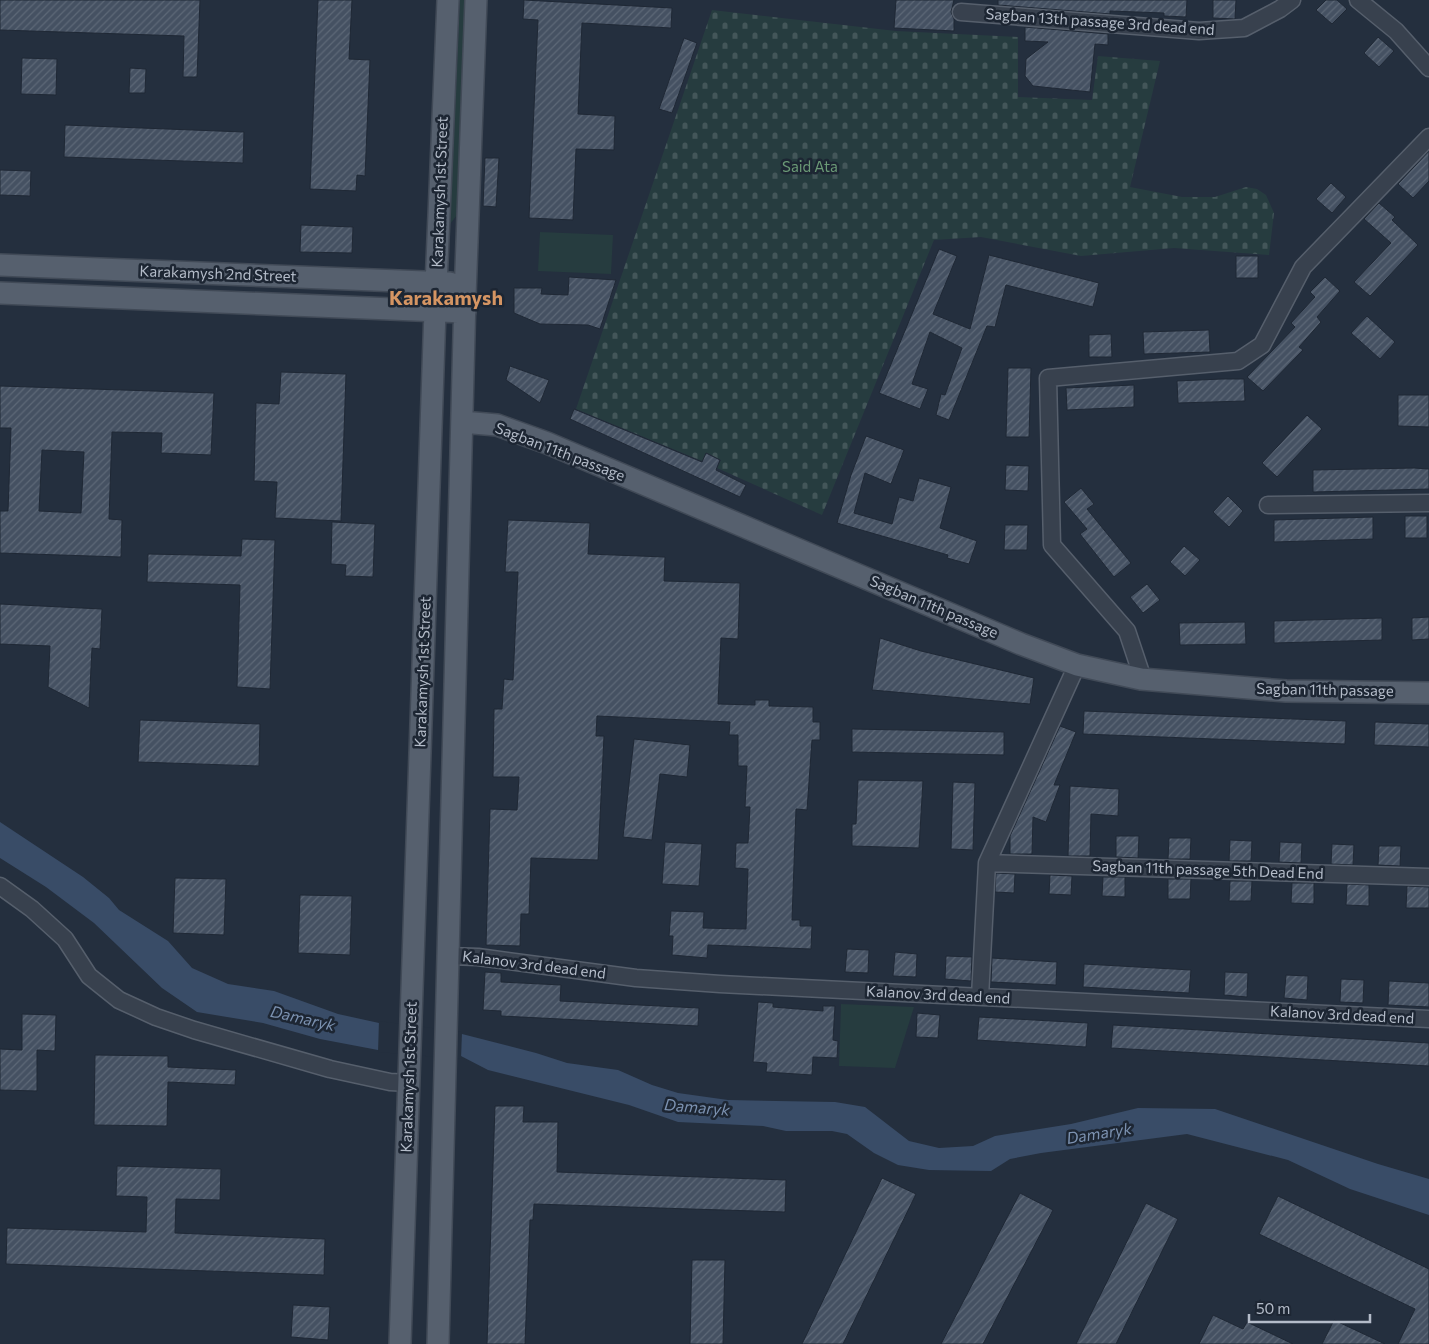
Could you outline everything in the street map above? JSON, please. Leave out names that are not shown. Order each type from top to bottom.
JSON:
[{"type":"main road","name":"Karakamysh 1st Street","points":[[400,1344],[436,282],[448,0]]},
{"type":"main road","name":"Karakamysh 1st Street","points":[[438,1344],[465,283],[476,0]]},
{"type":"main road","name":"Karakamysh 2nd Street","points":[[0,265],[465,283]]},
{"type":"main road","name":"Karakamysh 2nd Street","points":[[0,293],[465,312]]},
{"type":"main road","name":"Sagban 11th passage","points":[[462,422],[496,425],[546,443],[1021,644],[1077,665],[1141,679],[1286,691],[1429,693]]},
{"type":"street","name":"Sagban 13th passage 3rd dead end","points":[[961,12],[1199,31],[1244,28],[1280,9],[1292,0]]},
{"type":"street","points":[[1358,0],[1396,31],[1429,68]]},
{"type":"street","points":[[1141,679],[1140,670],[1127,631],[1052,545],[1048,378],[1238,361],[1246,356],[1262,345],[1304,267],[1429,137]]},
{"type":"street","points":[[1268,504],[1429,503]]},
{"type":"street","points":[[980,997],[987,863],[1077,665]]},
{"type":"street","name":"Sagban 11th passage 5th Dead End","points":[[987,863],[1429,877]]},
{"type":"street","points":[[0,886],[32,910],[65,939],[89,976],[119,1000],[194,1030],[330,1069],[390,1082],[409,1079]]},
{"type":"street","name":"Kalanov 3rd dead end","points":[[448,956],[478,957],[636,978],[720,984],[1429,1019]]},
{"type":"green space","points":[[460,0],[466,0],[457,215],[450,224]]},
{"type":"green space","name":"Said Ata","points":[[712,10],[896,31],[1018,37],[1018,97],[1092,100],[1098,56],[1160,61],[1130,187],[1182,197],[1215,197],[1246,187],[1257,189],[1266,195],[1274,213],[1269,255],[1174,248],[1081,256],[981,237],[934,240],[822,515],[717,468],[721,460],[707,453],[702,461],[576,409]]},
{"type":"green space","points":[[540,232],[613,235],[611,274],[538,271]]},
{"type":"green space","points":[[841,1004],[914,1007],[895,1068],[839,1066]]},
{"type":"water","name":"Damaryk","points":[[0,822],[83,877],[109,898],[119,910],[168,941],[192,968],[228,984],[274,991],[338,1014],[379,1023],[462,1034],[567,1063],[618,1070],[652,1085],[678,1093],[728,1100],[835,1102],[865,1107],[909,1141],[939,1148],[973,1146],[995,1136],[1071,1124],[1138,1108],[1215,1109],[1378,1164],[1429,1179],[1429,1215],[1350,1189],[1288,1160],[1187,1134],[1041,1153],[1010,1159],[991,1171],[929,1170],[898,1165],[874,1153],[847,1134],[832,1131],[786,1131],[763,1126],[678,1122],[629,1105],[488,1070],[461,1056],[378,1050],[320,1039],[263,1023],[197,1012],[162,988],[94,923],[46,887],[0,858]]},
{"type":"pier","points":[[379,1021],[462,1032],[461,1059],[378,1052]]},
{"type":"building","points":[[0,0],[200,0],[197,77],[183,77],[184,36],[0,30]]},
{"type":"building","points":[[318,0],[352,0],[349,59],[370,60],[365,176],[357,175],[356,191],[310,189]]},
{"type":"building","points":[[524,0],[672,8],[671,28],[582,23],[578,114],[615,116],[614,150],[576,149],[573,220],[529,218],[538,20],[523,19]]},
{"type":"building","points":[[896,0],[954,0],[951,12],[954,19],[954,31],[894,28]]},
{"type":"building","points":[[998,0],[1187,0],[1186,17],[1164,16],[1164,13],[1110,11],[1110,14],[998,5]]},
{"type":"building","points":[[1213,0],[1236,0],[1235,19],[1213,18]]},
{"type":"building","points":[[1326,0],[1337,0],[1347,9],[1332,24],[1316,10]]},
{"type":"building","points":[[1025,27],[1108,34],[1108,45],[1095,44],[1090,92],[1033,86],[1025,76],[1026,59],[1048,42],[1025,41]]},
{"type":"building","points":[[1378,37],[1394,51],[1379,67],[1364,53]]},
{"type":"building","points":[[684,38],[697,43],[672,113],[659,109]]},
{"type":"building","points":[[22,58],[57,59],[56,95],[21,94]]},
{"type":"building","points":[[130,68],[146,69],[145,93],[129,93]]},
{"type":"building","points":[[65,125],[244,132],[243,163],[64,157]]},
{"type":"building","points":[[1429,151],[1429,181],[1413,198],[1398,184]]},
{"type":"building","points":[[485,158],[499,158],[496,207],[483,206]]},
{"type":"building","points":[[0,170],[31,171],[30,196],[0,195]]},
{"type":"building","points":[[1331,183],[1346,197],[1332,213],[1316,199]]},
{"type":"building","points":[[1379,203],[1395,217],[1392,220],[1418,245],[1370,296],[1354,282],[1391,243],[1364,219]]},
{"type":"building","points":[[301,225],[353,227],[352,253],[300,252]]},
{"type":"building","points":[[939,249],[957,256],[933,314],[970,329],[989,255],[1099,283],[1093,307],[1006,285],[995,327],[987,326],[949,420],[936,415],[941,394],[945,395],[962,348],[930,332],[912,384],[928,389],[920,409],[879,393]]},
{"type":"building","points":[[1236,256],[1258,256],[1258,278],[1236,278]]},
{"type":"building","points":[[569,277],[616,280],[600,329],[588,325],[540,324],[514,313],[514,288],[542,288],[541,294],[568,295]]},
{"type":"building","points":[[1325,277],[1340,291],[1317,317],[1321,322],[1299,347],[1303,350],[1263,391],[1247,377],[1295,327],[1291,323],[1315,297],[1310,292]]},
{"type":"building","points":[[1367,316],[1395,342],[1380,359],[1351,333]]},
{"type":"building","points":[[1209,330],[1210,352],[1144,354],[1143,332]]},
{"type":"building","points":[[1111,334],[1112,357],[1089,357],[1089,335]]},
{"type":"building","points":[[510,366],[549,380],[540,403],[506,380]]},
{"type":"building","points":[[1008,368],[1031,368],[1029,437],[1006,437]]},
{"type":"building","points":[[281,372],[346,374],[341,521],[275,518],[277,482],[254,481],[256,403],[279,404]]},
{"type":"building","points":[[1244,379],[1245,401],[1178,403],[1177,381]]},
{"type":"building","points":[[1134,385],[1134,407],[1067,410],[1066,388]]},
{"type":"building","points":[[0,386],[214,393],[211,455],[161,453],[162,433],[112,432],[109,519],[122,520],[121,557],[0,553],[0,511],[8,511],[11,428],[0,428]],"holes":[[[42,450],[84,452],[81,513],[39,511]]]},
{"type":"building","points":[[1398,395],[1429,395],[1429,427],[1398,426]]},
{"type":"building","points":[[574,409],[702,462],[706,453],[720,460],[716,470],[746,485],[740,497],[570,419]]},
{"type":"building","points":[[1307,415],[1322,429],[1277,477],[1262,463]]},
{"type":"building","points":[[866,436],[904,450],[891,484],[865,473],[854,513],[892,524],[899,497],[913,501],[919,478],[951,487],[940,528],[977,541],[969,564],[947,558],[948,555],[837,523],[851,475]]},
{"type":"building","points":[[1006,465],[1029,466],[1028,491],[1005,490]]},
{"type":"building","points":[[1429,469],[1429,489],[1313,492],[1313,470]]},
{"type":"building","points":[[1081,488],[1094,504],[1087,509],[1131,563],[1114,577],[1080,534],[1087,529],[1064,502]]},
{"type":"building","points":[[1228,496],[1243,511],[1229,527],[1213,512]]},
{"type":"building","points":[[1405,516],[1427,516],[1427,538],[1405,538]]},
{"type":"building","points":[[1373,517],[1373,539],[1274,542],[1274,520]]},
{"type":"building","points":[[508,520],[590,523],[588,554],[665,557],[664,581],[740,583],[738,639],[721,638],[718,704],[755,705],[755,700],[769,700],[769,706],[813,707],[813,722],[820,722],[820,740],[812,740],[807,810],[796,809],[792,920],[800,920],[800,926],[812,926],[811,949],[708,945],[707,958],[672,955],[673,936],[669,936],[671,911],[704,912],[703,928],[746,929],[748,869],[735,868],[736,843],[748,843],[750,807],[745,807],[747,766],[738,766],[738,735],[729,735],[730,722],[597,716],[596,736],[604,736],[598,860],[531,858],[529,914],[521,914],[520,946],[486,945],[490,809],[517,810],[519,777],[493,777],[494,709],[502,709],[504,679],[513,680],[518,572],[505,572]]},
{"type":"building","points":[[332,522],[375,524],[373,577],[345,576],[346,565],[331,564]]},
{"type":"building","points":[[1005,525],[1028,525],[1027,550],[1004,550]]},
{"type":"building","points":[[242,539],[275,540],[270,689],[237,687],[240,585],[147,582],[148,554],[241,556]]},
{"type":"building","points":[[1184,546],[1200,560],[1185,576],[1170,562]]},
{"type":"building","points":[[1147,584],[1160,600],[1143,613],[1130,597]]},
{"type":"building","points":[[0,604],[102,609],[100,649],[92,648],[89,708],[48,687],[50,646],[0,644]]},
{"type":"building","points":[[1429,617],[1429,639],[1412,640],[1412,618]]},
{"type":"building","points":[[1382,618],[1382,640],[1274,643],[1274,621]]},
{"type":"building","points":[[1245,622],[1246,644],[1180,645],[1179,623]]},
{"type":"building","points":[[880,638],[921,651],[1034,678],[1030,704],[872,690]]},
{"type":"building","points":[[1084,711],[1346,721],[1345,744],[1083,734]]},
{"type":"building","points":[[140,720],[260,724],[259,766],[138,762]]},
{"type":"building","points":[[1375,722],[1429,724],[1429,747],[1374,745]]},
{"type":"building","points":[[1060,726],[1076,732],[1054,785],[1060,785],[1046,822],[1033,817],[1032,854],[1010,854],[1010,836]]},
{"type":"building","points":[[852,729],[1004,732],[1004,755],[852,752]]},
{"type":"building","points":[[634,739],[690,745],[687,777],[660,774],[652,840],[623,837]]},
{"type":"building","points":[[858,780],[923,781],[919,848],[852,846],[852,824],[856,824]]},
{"type":"building","points":[[953,782],[975,783],[973,850],[951,849]]},
{"type":"building","points":[[1070,786],[1119,789],[1118,816],[1091,814],[1090,856],[1068,856]]},
{"type":"building","points":[[1116,836],[1139,836],[1138,858],[1116,857]]},
{"type":"building","points":[[1169,838],[1191,838],[1190,859],[1168,859]]},
{"type":"building","points":[[1230,840],[1252,841],[1251,861],[1229,861]]},
{"type":"building","points":[[665,842],[702,844],[699,886],[662,884]]},
{"type":"building","points":[[1280,842],[1302,843],[1301,863],[1279,862]]},
{"type":"building","points":[[1332,844],[1354,845],[1353,865],[1331,864]]},
{"type":"building","points":[[1379,846],[1401,846],[1400,866],[1378,865]]},
{"type":"building","points":[[996,873],[1015,874],[1014,893],[995,892]]},
{"type":"building","points":[[1050,875],[1072,876],[1071,895],[1049,894]]},
{"type":"building","points":[[1103,877],[1125,877],[1125,897],[1102,896]]},
{"type":"building","points":[[175,878],[226,879],[224,935],[173,933]]},
{"type":"building","points":[[1168,879],[1191,879],[1190,899],[1168,899]]},
{"type":"building","points":[[1230,881],[1252,881],[1251,901],[1229,901]]},
{"type":"building","points":[[1292,883],[1314,883],[1314,904],[1291,903]]},
{"type":"building","points":[[1347,884],[1369,885],[1369,906],[1346,905]]},
{"type":"building","points":[[1407,886],[1429,887],[1429,908],[1406,908]]},
{"type":"building","points":[[300,895],[352,896],[350,955],[298,953]]},
{"type":"building","points":[[847,949],[869,950],[868,973],[845,972]]},
{"type":"building","points":[[895,952],[917,954],[916,977],[893,976]]},
{"type":"building","points":[[946,956],[972,957],[971,981],[945,979]]},
{"type":"building","points":[[992,958],[1057,962],[1056,985],[991,982]]},
{"type":"building","points":[[1084,964],[1191,970],[1189,993],[1083,987]]},
{"type":"building","points":[[485,972],[501,973],[501,982],[561,985],[560,1001],[699,1008],[698,1026],[501,1016],[501,1011],[483,1010]]},
{"type":"building","points":[[1225,972],[1248,973],[1247,997],[1224,995]]},
{"type":"building","points":[[1286,975],[1308,976],[1307,1000],[1284,998]]},
{"type":"building","points":[[1341,979],[1364,980],[1363,1003],[1340,1002]]},
{"type":"building","points":[[1389,981],[1429,983],[1429,1007],[1388,1005]]},
{"type":"building","points":[[758,1002],[773,1003],[773,1007],[823,1011],[823,1006],[835,1006],[833,1040],[838,1041],[837,1058],[813,1057],[812,1075],[766,1072],[767,1063],[753,1062]]},
{"type":"building","points":[[917,1013],[940,1015],[938,1038],[916,1037]]},
{"type":"building","points":[[22,1014],[56,1015],[55,1051],[37,1050],[37,1091],[0,1090],[0,1049],[22,1050]]},
{"type":"building","points":[[979,1017],[1088,1023],[1086,1047],[977,1040]]},
{"type":"building","points":[[1113,1025],[1429,1043],[1429,1066],[1111,1048]]},
{"type":"building","points":[[95,1055],[168,1056],[168,1067],[236,1070],[235,1085],[168,1082],[167,1126],[94,1125]]},
{"type":"building","points":[[495,1106],[524,1106],[523,1122],[558,1122],[557,1172],[786,1180],[785,1212],[534,1204],[533,1220],[530,1220],[525,1344],[487,1344]]},
{"type":"building","points":[[117,1166],[221,1169],[220,1200],[176,1199],[175,1233],[325,1239],[324,1275],[6,1264],[7,1228],[146,1232],[147,1197],[116,1196]]},
{"type":"building","points":[[882,1178],[916,1194],[843,1344],[802,1344]]},
{"type":"building","points":[[1020,1193],[1053,1210],[983,1344],[941,1344]]},
{"type":"building","points":[[1278,1196],[1429,1269],[1429,1344],[1398,1344],[1415,1309],[1259,1234]]},
{"type":"building","points":[[1146,1203],[1178,1219],[1116,1344],[1076,1344]]},
{"type":"building","points":[[692,1260],[725,1260],[723,1344],[690,1344]]},
{"type":"building","points":[[293,1305],[330,1307],[328,1340],[291,1337]]},
{"type":"building","points":[[1213,1315],[1243,1329],[1247,1322],[1293,1344],[1199,1344]]},
{"type":"building","points":[[1334,1320],[1385,1344],[1322,1344]]},
{"type":"district","name":"Karakamysh","points":[[446,298]]}]
